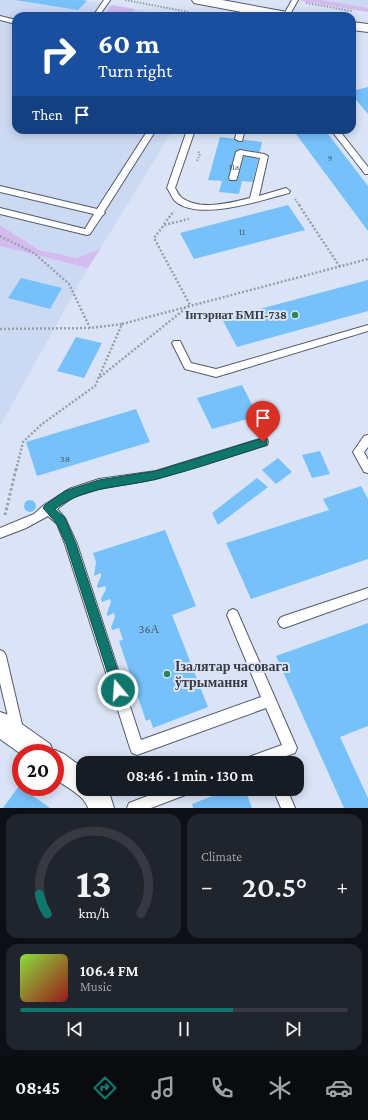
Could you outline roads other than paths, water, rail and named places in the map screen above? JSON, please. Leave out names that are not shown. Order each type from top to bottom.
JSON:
[{"type":"street","points":[[197,7],[243,12]]},
{"type":"street","points":[[356,21],[368,28]]},
{"type":"street","points":[[10,730],[29,744]]},
{"type":"street","points":[[64,770],[76,780]]},
{"type":"lane","points":[[99,12],[107,0]]},
{"type":"lane","points":[[288,12],[294,1]]},
{"type":"lane","points":[[0,18],[12,21]]},
{"type":"lane","points":[[0,211],[87,232],[101,213],[150,134]]},
{"type":"lane","points":[[190,134],[173,178],[171,188],[173,196],[185,205],[202,208],[215,208],[289,193]]},
{"type":"lane","points":[[239,139],[240,134]]},
{"type":"lane","points":[[338,134],[368,172]]},
{"type":"lane","points":[[233,178],[240,152],[264,156],[254,199]]},
{"type":"lane","points":[[0,189],[101,213]]},
{"type":"lane","points":[[177,343],[188,366],[216,373],[368,328]]},
{"type":"lane","points":[[368,439],[358,452],[368,469]]},
{"type":"lane","points":[[0,533],[38,517],[48,508],[69,494],[99,484],[156,475],[263,442]]},
{"type":"lane","points":[[48,508],[61,521],[71,544],[137,748],[269,701]]},
{"type":"lane","points":[[284,622],[368,593]]},
{"type":"lane","points":[[232,615],[290,748],[276,756]]},
{"type":"lane","points":[[0,656],[10,730]]},
{"type":"lane","points":[[134,808],[165,796]]},
{"type":"lane","points":[[283,796],[288,808]]},
{"type":"place","name":"Інтэрнат БМП-738","points":[[295,315]]},
{"type":"place","name":"Ізалятар часовага ўтрымання","points":[[167,674]]}]
